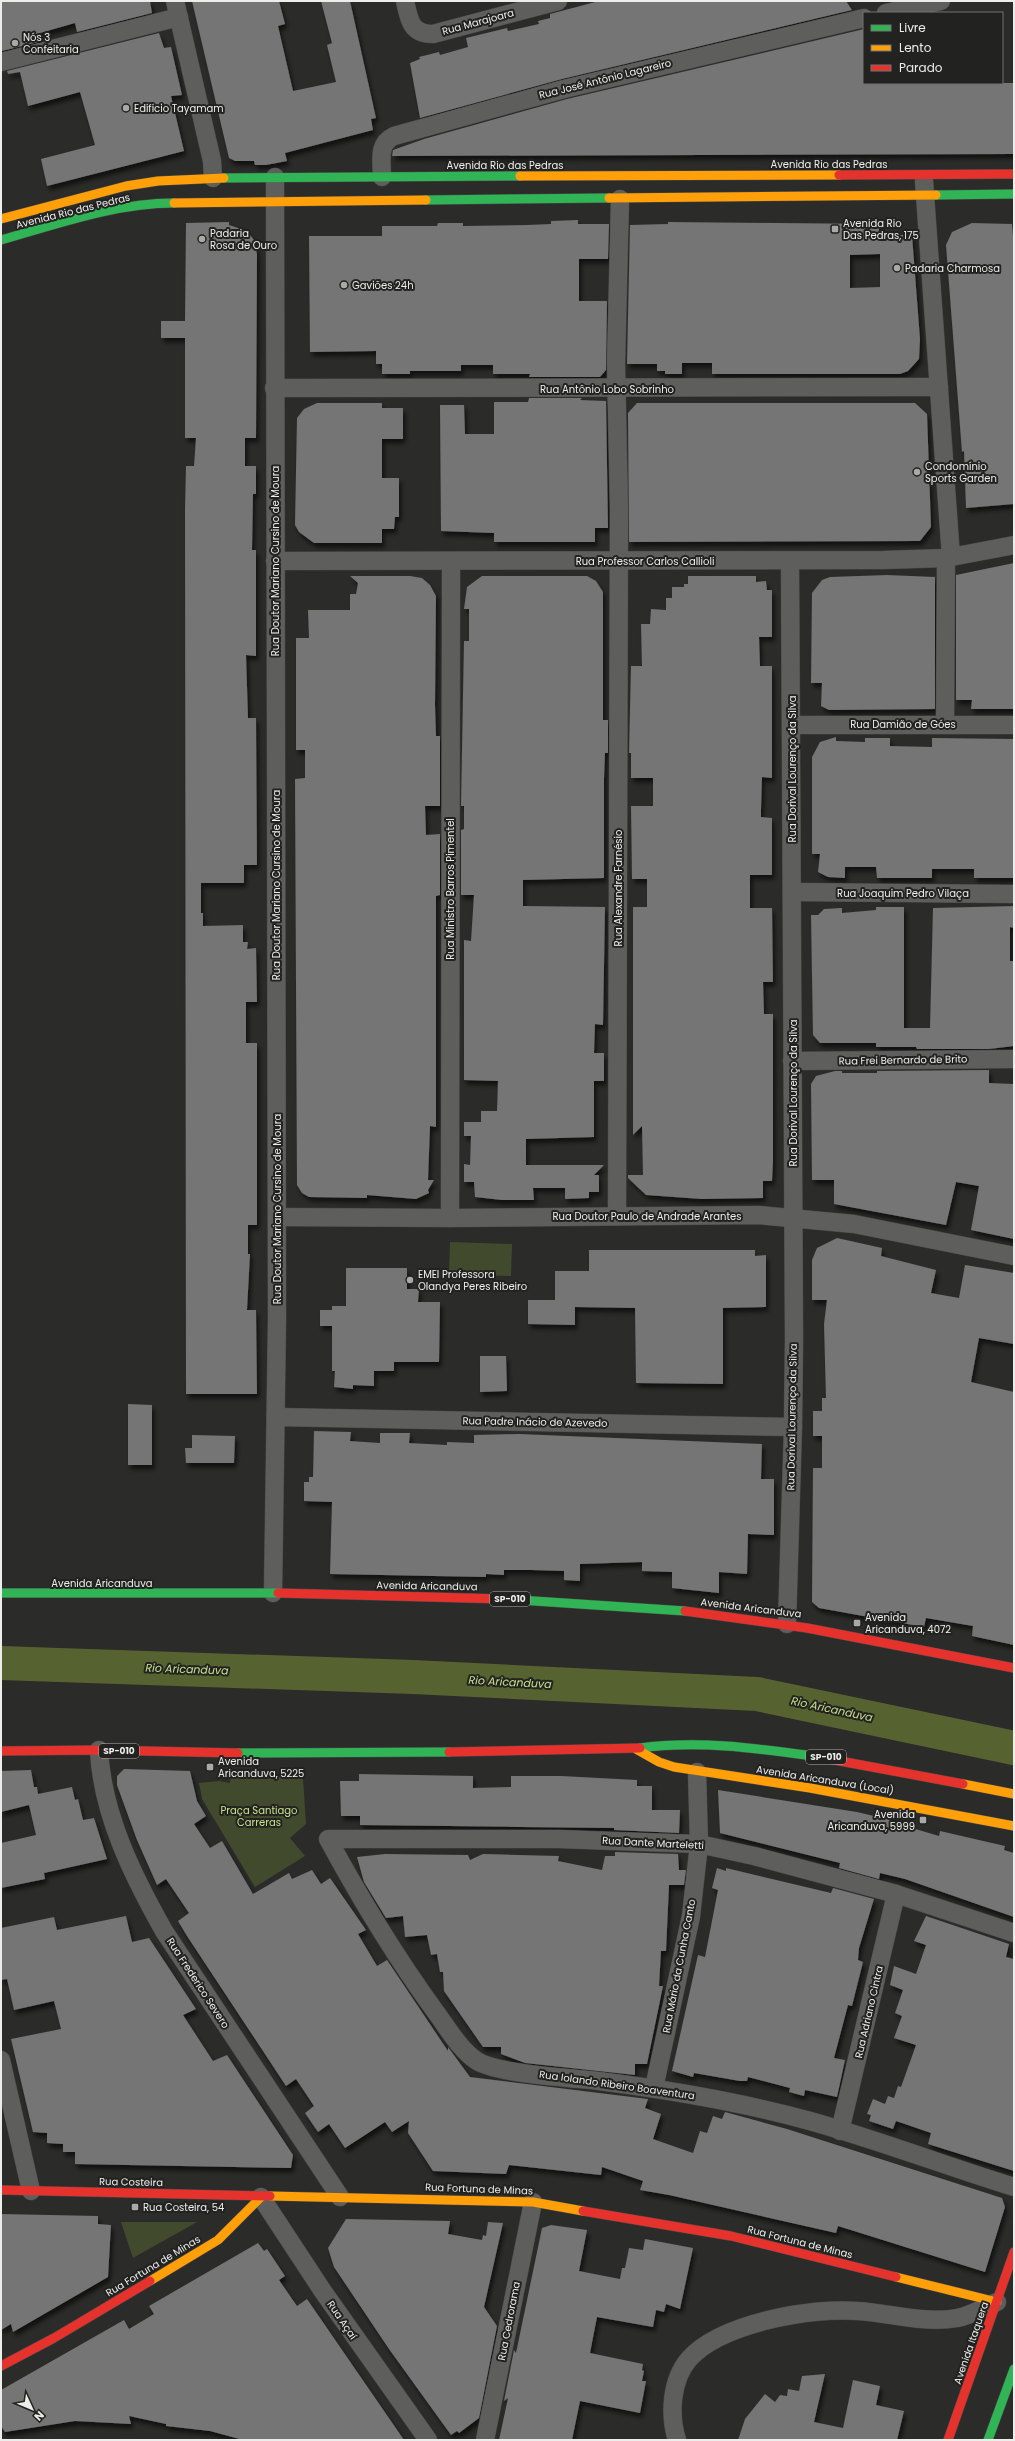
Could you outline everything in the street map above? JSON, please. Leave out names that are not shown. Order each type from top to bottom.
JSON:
[{"type":"main road","name":"Avenida Rio das Pedras","points":[[1,240],[127,207],[275,177],[1014,174]]},
{"type":"main road","name":"Avenida Rio das Pedras","points":[[1,219],[126,186],[158,181],[274,200],[620,199],[1014,194]]},
{"type":"main road","name":"Avenida Aricanduva","points":[[1,1593],[51,1595],[273,1593],[493,1598],[620,1606],[685,1611],[787,1624],[1014,1668]]},
{"type":"main road","name":"SP-010","points":[[1,1751],[99,1750],[264,1754],[636,1749],[686,1743],[738,1746],[862,1762],[1014,1794]]},
{"type":"main road","name":"Avenida Aricanduva (Local)","points":[[636,1749],[659,1762],[697,1772],[810,1788],[1014,1826]]},
{"type":"main road","name":"Rua Costeira","points":[[1,2190],[261,2197]]},
{"type":"main road","name":"Rua Fortuna de Minas","points":[[1,2366],[54,2338],[218,2240],[261,2197],[340,2197],[533,2202],[731,2236],[997,2302]]},
{"type":"main road","name":"Avenida Itaquera","points":[[948,2440],[1014,2252]]},
{"type":"main road","points":[[988,2440],[1014,2369]]},
{"type":"street","name":"Rua Marajoara","points":[[406,7],[418,32],[434,34],[558,1]]},
{"type":"street","points":[[891,12],[941,1]]},
{"type":"street","points":[[1,62],[177,9],[212,161],[210,190]]},
{"type":"street","name":"Rua José Antônio Lagareiro","points":[[382,177],[382,146],[388,139],[394,136],[564,89],[863,18]]},
{"type":"street","points":[[923,174],[939,387],[948,558],[945,724]]},
{"type":"street","name":"Rua Doutor Mariano Cursino de Moura","points":[[273,1593],[277,1217],[274,388],[275,177]]},
{"type":"street","name":"Rua Alexandre Farnésio","points":[[617,1216],[617,388],[620,199]]},
{"type":"street","name":"Rua Antônio Lobo Sobrinho","points":[[274,388],[939,387]]},
{"type":"street","name":"Rua Professor Carlos Callioli","points":[[275,561],[790,562],[948,558],[1014,545]]},
{"type":"street","name":"Rua Ministro Barros Pimentel","points":[[450,1218],[451,561]]},
{"type":"street","name":"Rua Dorival Lourenço da Silva","points":[[787,1624],[793,1427],[794,1218],[790,562]]},
{"type":"street","name":"Rua Damião de Góes","points":[[792,725],[1014,724]]},
{"type":"street","name":"Rua Joaquim Pedro Vilaça","points":[[792,892],[1014,894]]},
{"type":"street","name":"Rua Frei Bernardo de Brito","points":[[792,1061],[1014,1059]]},
{"type":"street","name":"Rua Doutor Paulo de Andrade Arantes","points":[[277,1217],[450,1218],[758,1216],[854,1224],[1014,1256]]},
{"type":"street","name":"Rua Padre Inácio de Azevedo","points":[[276,1416],[793,1427]]},
{"type":"street","name":"Rua Frederico Severo","points":[[99,1750],[100,1779],[111,1815],[144,1896],[164,1931],[340,2197]]},
{"type":"street","name":"Rua Mário da Cunha Canto","points":[[654,2088],[690,1916],[699,1844],[697,1772]]},
{"type":"street","name":"Rua Dante Marteletti","points":[[328,1839],[559,1839],[699,1844],[754,1856],[896,1894],[1014,1933]]},
{"type":"street","name":"Rua Iolando Ribeiro Boaventura","points":[[328,1839],[373,1918],[416,1984],[447,2027],[476,2060],[497,2068],[654,2088],[721,2100],[840,2131],[1014,2187]]},
{"type":"street","name":"Rua Adriano Cintra","points":[[840,2131],[896,1894]]},
{"type":"street","points":[[1,2060],[32,2191]]},
{"type":"street","name":"Rua Açaí","points":[[261,2197],[322,2290],[428,2440]]},
{"type":"street","name":"Rua Cedrorama","points":[[486,2440],[533,2202]]},
{"type":"street","points":[[677,2440],[673,2403],[677,2379],[689,2359],[705,2346],[760,2321],[828,2311],[858,2311],[932,2320],[958,2318],[997,2302]]},
{"type":"green space","points":[[450,1242],[512,1244],[511,1276],[449,1275]]},
{"type":"green space","name":"Praça Santiago Carreras","points":[[231,1775],[303,1778],[306,1824],[290,1838],[305,1856],[255,1887],[202,1799],[199,1783],[219,1781],[230,1783]]},
{"type":"green space","points":[[121,2222],[197,2222],[133,2258]]},
{"type":"building","points":[[1,1],[150,1],[152,13],[77,32],[75,23],[40,33],[42,41],[2,51]]},
{"type":"building","points":[[192,1],[279,1],[285,24],[278,26],[293,91],[336,82],[327,45],[332,43],[321,1],[350,1],[376,118],[371,119],[373,130],[285,153],[287,161],[266,165],[255,165],[254,161],[235,161],[229,158]]},
{"type":"building","points":[[599,1],[846,1],[852,10],[562,79],[420,118],[410,63],[420,59],[419,57],[439,52],[440,55],[468,47],[466,38],[507,28],[508,31],[539,24],[538,21],[550,18],[550,14]]},
{"type":"building","points":[[863,29],[863,84],[1014,83],[1014,154],[392,156],[393,150],[424,139],[567,99]]},
{"type":"building","points":[[159,33],[164,48],[171,47],[182,95],[171,96],[184,151],[47,186],[41,159],[95,145],[80,92],[28,106],[20,72],[8,74],[7,71]]},
{"type":"building","points":[[578,220],[578,224],[609,224],[608,259],[579,259],[579,301],[607,301],[606,370],[600,377],[529,377],[530,374],[493,374],[493,365],[461,365],[461,371],[410,371],[410,374],[382,374],[382,364],[376,364],[376,351],[310,352],[309,236],[382,236],[382,226],[437,226],[438,223],[463,223],[463,226],[527,225],[551,224],[551,221]]},
{"type":"building","points":[[229,222],[229,225],[247,231],[254,240],[257,254],[256,438],[245,438],[245,466],[256,466],[256,494],[253,494],[252,550],[256,550],[256,656],[246,655],[248,718],[256,718],[257,865],[244,865],[244,883],[201,883],[201,913],[203,913],[203,926],[243,925],[243,942],[248,942],[247,949],[256,948],[257,1002],[246,1002],[246,1043],[257,1043],[257,1225],[248,1225],[248,1254],[250,1254],[247,1310],[256,1310],[257,1394],[186,1394],[185,509],[186,466],[194,466],[196,438],[185,438],[185,338],[161,338],[161,321],[185,321],[186,223]]},
{"type":"building","points":[[668,222],[879,224],[879,235],[912,235],[920,339],[919,359],[908,371],[900,374],[712,374],[712,363],[682,363],[682,374],[665,374],[665,371],[657,371],[657,364],[627,364],[630,225],[668,224]],"holes":[[[880,254],[880,287],[850,288],[850,255]]]},
{"type":"building","points":[[972,223],[1012,224],[1014,250],[1014,504],[966,508],[964,451],[962,452],[946,245],[952,232]]},
{"type":"building","points":[[529,398],[582,398],[580,400],[606,401],[608,528],[595,528],[595,542],[494,542],[494,533],[441,531],[440,405],[464,405],[465,434],[494,434],[494,402],[528,402]]},
{"type":"building","points":[[317,403],[382,403],[382,408],[403,408],[403,439],[382,439],[382,478],[399,478],[399,517],[395,517],[394,529],[382,529],[382,543],[314,543],[299,532],[295,525],[297,418],[304,409]]},
{"type":"building","points":[[637,403],[915,403],[927,414],[931,527],[920,541],[629,542],[628,413]]},
{"type":"building","points":[[1014,563],[1014,709],[971,709],[972,700],[956,700],[956,575]]},
{"type":"building","points":[[887,575],[935,577],[935,709],[829,710],[821,706],[822,683],[811,683],[812,593],[822,580],[830,577]]},
{"type":"building","points":[[350,576],[410,576],[422,578],[430,585],[436,596],[435,705],[436,736],[440,736],[440,806],[425,806],[426,835],[440,834],[440,895],[436,896],[436,1127],[430,1126],[428,1180],[434,1180],[428,1190],[429,1193],[416,1199],[367,1195],[367,1198],[309,1197],[302,1193],[297,1185],[295,779],[305,778],[305,750],[296,750],[296,638],[309,638],[308,610],[350,610],[350,594],[356,594],[358,583]]},
{"type":"building","points":[[482,576],[587,576],[596,581],[603,592],[603,720],[608,720],[608,753],[605,753],[604,778],[604,878],[523,880],[523,906],[605,907],[603,1025],[595,1024],[594,1053],[604,1053],[604,1081],[594,1081],[594,1137],[526,1139],[526,1165],[604,1165],[594,1175],[599,1175],[599,1192],[589,1192],[589,1198],[565,1199],[565,1188],[533,1188],[534,1200],[502,1200],[475,1197],[474,1182],[464,1182],[464,1164],[470,1165],[471,1136],[464,1136],[464,1122],[481,1122],[481,1111],[497,1111],[498,1081],[464,1080],[464,940],[471,941],[474,895],[461,895],[461,830],[464,829],[464,806],[461,806],[464,641],[469,641],[469,609],[464,609],[467,587]]},
{"type":"building","points":[[688,576],[756,576],[756,582],[766,581],[767,590],[772,590],[772,637],[759,637],[760,666],[772,666],[772,778],[762,777],[761,817],[772,818],[772,875],[750,875],[750,908],[772,908],[773,982],[763,982],[764,1014],[773,1014],[773,1162],[772,1181],[763,1181],[763,1198],[702,1199],[646,1195],[628,1178],[628,1175],[643,1175],[642,1126],[633,1135],[633,907],[647,907],[647,879],[632,879],[631,806],[653,806],[653,778],[631,778],[631,753],[629,753],[631,666],[642,666],[641,624],[650,624],[651,609],[666,610],[666,598],[672,598],[672,587],[684,587],[684,584],[688,584]]},
{"type":"building","points":[[836,737],[836,741],[865,742],[865,738],[890,738],[890,746],[932,747],[932,738],[1014,739],[1014,878],[974,878],[974,869],[932,869],[932,878],[877,878],[876,867],[845,867],[845,878],[828,877],[818,872],[820,854],[812,854],[812,757],[820,742]]},
{"type":"building","points":[[1014,906],[1014,928],[1010,927],[1010,961],[1014,961],[1014,1046],[989,1049],[917,1049],[916,1047],[876,1047],[876,1043],[820,1043],[813,1035],[811,915],[818,915],[824,909],[842,908],[842,913],[876,910],[876,907],[904,907],[904,1028],[930,1028],[933,908]]},
{"type":"building","points":[[989,1070],[989,1083],[1013,1084],[1014,1239],[971,1230],[979,1186],[956,1182],[946,1225],[834,1204],[834,1180],[812,1180],[811,1084],[816,1076],[835,1071],[842,1071],[842,1073],[877,1073],[877,1071]]},
{"type":"building","points":[[837,1238],[882,1248],[881,1256],[936,1270],[931,1293],[959,1298],[965,1265],[1014,1273],[1014,1344],[979,1338],[971,1382],[1014,1392],[1014,1645],[972,1636],[973,1626],[926,1618],[924,1627],[819,1608],[812,1602],[813,1468],[822,1468],[822,1436],[813,1436],[813,1411],[822,1411],[822,1398],[826,1398],[824,1324],[827,1300],[812,1300],[812,1260],[817,1248]]},
{"type":"building","points":[[589,1250],[755,1250],[755,1256],[766,1255],[766,1307],[723,1308],[723,1384],[636,1383],[635,1308],[575,1307],[575,1325],[528,1324],[528,1300],[555,1300],[555,1271],[589,1271]]},
{"type":"building","points":[[346,1268],[407,1268],[407,1289],[419,1289],[418,1302],[440,1302],[439,1362],[394,1362],[394,1371],[374,1371],[374,1386],[353,1385],[353,1389],[334,1387],[335,1371],[332,1371],[332,1326],[320,1326],[320,1310],[332,1310],[332,1306],[346,1306]]},
{"type":"building","points":[[480,1356],[506,1356],[507,1391],[480,1392]]},
{"type":"building","points":[[128,1404],[152,1405],[152,1465],[128,1465]]},
{"type":"building","points":[[314,1431],[351,1432],[350,1441],[380,1443],[380,1433],[410,1433],[409,1443],[447,1445],[447,1442],[474,1443],[474,1435],[519,1434],[762,1444],[761,1479],[774,1479],[774,1535],[748,1534],[747,1574],[719,1572],[719,1593],[672,1588],[672,1572],[642,1571],[642,1562],[580,1564],[580,1581],[564,1580],[564,1571],[532,1570],[504,1570],[504,1575],[486,1574],[486,1577],[330,1574],[332,1502],[304,1501],[304,1482],[309,1482],[309,1477],[313,1477]]},
{"type":"building","points":[[192,1435],[235,1436],[234,1463],[186,1463],[185,1448],[192,1448]]},
{"type":"building","points":[[124,1769],[190,1771],[197,1801],[206,1816],[194,1824],[210,1848],[222,1841],[253,1894],[289,1873],[292,1879],[312,1870],[321,1884],[330,1878],[366,1930],[358,1934],[377,1966],[387,1960],[448,2051],[448,2047],[470,2077],[648,2099],[645,2108],[661,2114],[653,2139],[693,2153],[700,2131],[707,2133],[713,2116],[722,2119],[725,2112],[787,2129],[1002,2198],[1005,2207],[985,2272],[838,2226],[836,2233],[669,2195],[640,2190],[643,2181],[602,2167],[601,2175],[509,2165],[506,2174],[433,2171],[408,2133],[409,2121],[392,2132],[385,2122],[345,2148],[329,2124],[318,2132],[305,2113],[314,2106],[296,2079],[286,2086],[178,1921],[189,1913],[166,1879],[157,1885],[137,1840],[117,1785],[117,1776]]},
{"type":"building","points":[[31,1770],[34,1787],[37,1787],[38,1794],[72,1787],[75,1800],[78,1799],[83,1820],[94,1818],[107,1859],[44,1873],[45,1879],[1,1888],[1,1843],[36,1835],[29,1805],[1,1812],[1,1771]]},
{"type":"building","points":[[359,1774],[473,1776],[473,1788],[511,1787],[511,1776],[561,1776],[637,1780],[637,1786],[652,1786],[652,1810],[680,1810],[679,1833],[614,1830],[614,1828],[360,1825],[360,1816],[341,1816],[340,1781],[359,1781]]},
{"type":"building","points":[[718,1790],[857,1812],[912,1825],[912,1828],[939,1836],[940,1831],[1005,1846],[1004,1850],[1014,1853],[1014,1917],[905,1879],[880,1873],[879,1879],[839,1868],[840,1863],[720,1833]]},
{"type":"building","points":[[615,1852],[678,1854],[679,1870],[686,1870],[684,1885],[669,1885],[666,1951],[661,1951],[659,1986],[663,1986],[647,2064],[635,2064],[635,2075],[525,2063],[501,2054],[501,2047],[483,2047],[444,1991],[443,1972],[440,1972],[437,1954],[431,1955],[427,1935],[405,1937],[403,1916],[386,1918],[364,1882],[357,1857],[385,1854],[468,1855],[470,1860],[483,1854],[559,1856],[558,1861],[602,1870],[605,1856],[615,1856]]},
{"type":"building","points":[[717,1868],[726,1871],[726,1868],[831,1893],[833,1888],[874,1899],[859,1948],[858,1960],[863,1962],[852,2006],[848,2005],[834,2058],[845,2060],[837,2097],[805,2090],[804,2096],[789,2092],[790,2088],[748,2077],[747,2081],[740,2081],[694,2073],[693,2077],[672,2071],[698,1955],[705,1957],[718,1890],[712,1888]]},
{"type":"building","points":[[126,1916],[132,1942],[149,1938],[196,2009],[183,2015],[213,2061],[227,2055],[293,2155],[291,2168],[75,2164],[75,2152],[63,2152],[63,2144],[47,2143],[47,2133],[33,2132],[11,2039],[61,2029],[54,2001],[14,2010],[7,1979],[1,1980],[1,1928],[54,1917],[57,1930]]},
{"type":"building","points":[[926,1916],[1009,1944],[1006,1957],[1014,1959],[1014,2171],[928,2144],[931,2133],[896,2121],[893,2129],[869,2121],[871,2115],[867,2114],[873,2099],[885,2104],[888,2096],[894,2098],[898,2086],[901,2087],[916,2045],[894,2038],[902,2016],[895,2013],[903,1990],[890,1985],[894,1966],[916,1974],[926,1945],[914,1941]]},
{"type":"building","points":[[1,2214],[98,2216],[98,2224],[111,2225],[108,2277],[13,2332],[11,2324],[1,2330]]},
{"type":"building","points":[[346,2219],[450,2221],[448,2234],[482,2240],[483,2235],[486,2236],[488,2222],[503,2223],[484,2307],[497,2326],[479,2418],[459,2433],[457,2431],[451,2435],[389,2349],[334,2267],[328,2248]]},
{"type":"building","points":[[551,2225],[587,2230],[579,2271],[620,2279],[622,2268],[625,2268],[629,2248],[643,2250],[645,2239],[693,2248],[680,2309],[666,2304],[664,2312],[656,2310],[653,2327],[597,2317],[590,2353],[643,2364],[642,2370],[644,2371],[642,2381],[646,2381],[640,2413],[580,2401],[572,2440],[499,2440],[508,2398],[504,2401],[514,2350],[516,2353],[542,2228]]},
{"type":"building","points":[[258,2243],[264,2251],[267,2249],[285,2276],[279,2280],[297,2306],[307,2299],[404,2440],[243,2440],[210,2431],[166,2426],[166,2424],[129,2416],[131,2424],[75,2421],[5,2432],[1,2426],[1,2390],[124,2320],[129,2329],[154,2314],[149,2306]]},
{"type":"building","points":[[825,2374],[814,2422],[843,2428],[853,2380],[880,2386],[876,2405],[904,2411],[897,2440],[738,2440],[745,2419],[765,2394],[775,2402],[780,2395],[787,2396],[788,2389],[799,2391],[802,2376]]},
{"type":"waterway","name":"Rio Aricanduva","points":[[1,1663],[413,1677],[757,1694],[1014,1748]]},
{"type":"traffic: fast","points":[[224,178],[520,176]]},
{"type":"traffic: fast","points":[[936,195],[1014,194]]},
{"type":"traffic: fast","points":[[426,200],[609,198]]},
{"type":"traffic: fast","points":[[1,240],[109,210],[152,204],[174,203]]},
{"type":"traffic: fast","points":[[1,1593],[278,1593]]},
{"type":"traffic: fast","points":[[504,1599],[685,1611]]},
{"type":"traffic: fast","points":[[640,1748],[705,1745],[770,1750],[813,1756]]},
{"type":"traffic: fast","points":[[238,1753],[449,1752]]},
{"type":"traffic: fast","points":[[988,2440],[1014,2369]]},
{"type":"traffic: slow","points":[[520,176],[839,175]]},
{"type":"traffic: slow","points":[[1,219],[126,186],[158,181],[224,178]]},
{"type":"traffic: slow","points":[[609,198],[936,195]]},
{"type":"traffic: slow","points":[[174,203],[426,200]]},
{"type":"traffic: slow","points":[[636,1749],[659,1762],[674,1767],[810,1788],[1014,1826]]},
{"type":"traffic: slow","points":[[963,1784],[1014,1794]]},
{"type":"traffic: slow","points":[[270,2196],[533,2202],[583,2211]]},
{"type":"traffic: slow","points":[[150,2281],[218,2240],[261,2197]]},
{"type":"traffic: slow","points":[[896,2277],[997,2302]]},
{"type":"traffic: jam","points":[[839,175],[1014,174]]},
{"type":"traffic: jam","points":[[278,1593],[504,1599]]},
{"type":"traffic: jam","points":[[685,1611],[807,1628],[1014,1668]]},
{"type":"traffic: jam","points":[[449,1752],[640,1748]]},
{"type":"traffic: jam","points":[[1,1751],[99,1750],[238,1753]]},
{"type":"traffic: jam","points":[[813,1756],[963,1784]]},
{"type":"traffic: jam","points":[[1,2190],[270,2196]]},
{"type":"traffic: jam","points":[[583,2211],[731,2236],[896,2277]]},
{"type":"traffic: jam","points":[[948,2440],[1014,2252]]},
{"type":"traffic: jam","points":[[1,2366],[54,2338],[150,2281]]},
{"type":"place","name":"Nós 3 Confeitaria","points":[[15,43]]},
{"type":"place","name":"Edificio Tayamam","points":[[126,108]]},
{"type":"place","name":"Avenida Rio Das Pedras, 175","points":[[835,229]]},
{"type":"place","name":"Padaria Rosa de Ouro","points":[[202,239]]},
{"type":"place","name":"Padaria Charmosa","points":[[897,268]]},
{"type":"place","name":"Gaviões 24h","points":[[344,285]]},
{"type":"place","name":"Condomínio Sports Garden","points":[[917,472]]},
{"type":"place","name":"EMEI Professora Olandya Peres Ribeiro","points":[[410,1280]]},
{"type":"place","name":"Avenida Aricanduva, 4072","points":[[857,1623]]},
{"type":"place","name":"Avenida Aricanduva, 5225","points":[[210,1767]]},
{"type":"place","name":"Avenida Aricanduva, 5999","points":[[923,1820]]},
{"type":"place","name":"Rua Costeira, 54","points":[[135,2207]]}]
